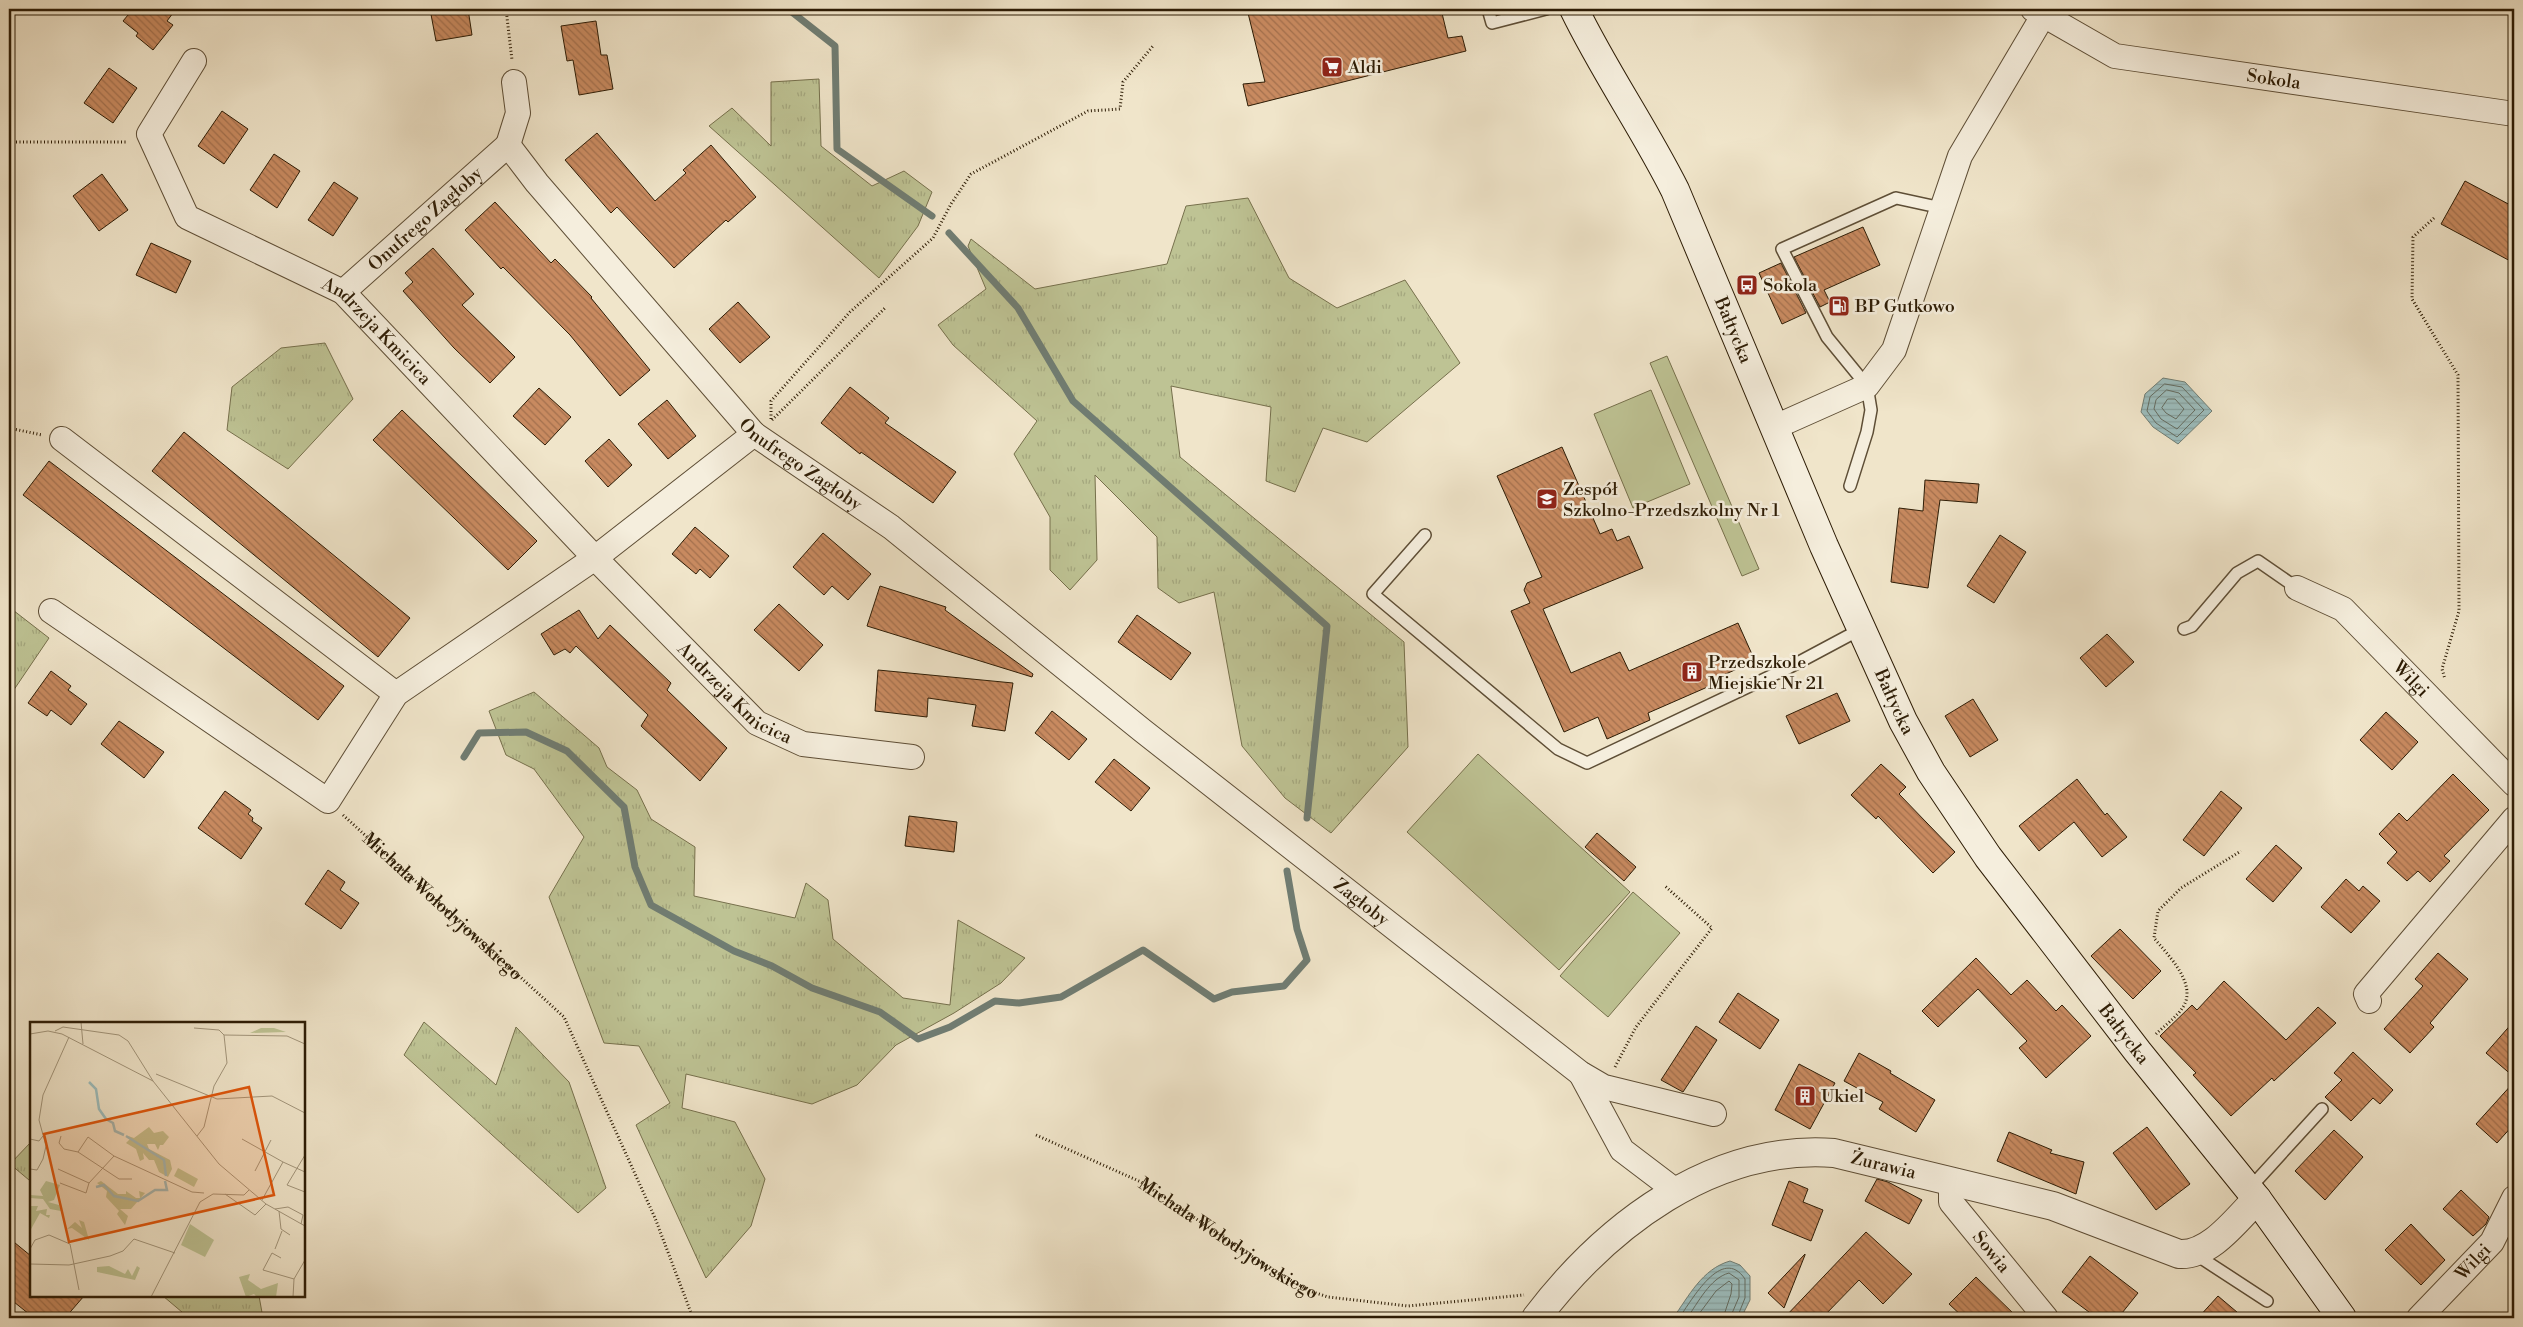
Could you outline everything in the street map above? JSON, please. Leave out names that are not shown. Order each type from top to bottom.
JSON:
[{"type":"main road","name":"Bałtycka","points":[[1574,9],[1585,33],[1654,148],[1674,190],[1775,427],[1792,474],[1907,730],[1961,818],[1988,857],[2138,1052],[2253,1194],[2342,1318]]},
{"type":"main road","name":"Żurawia","points":[[1542,1310],[1578,1267],[1600,1245],[1624,1226],[1676,1191],[1749,1161],[1796,1152],[1834,1153],[1951,1180],[2053,1206],[2168,1251],[2179,1254],[2194,1253]]},
{"type":"main road","points":[[2194,1253],[2210,1244],[2253,1194]]},
{"type":"street","name":"Sokola","points":[[1775,427],[1867,386],[1894,350],[1960,156],[2041,11],[2115,56],[2514,114]]},
{"type":"street","points":[[149,134],[194,61]]},
{"type":"street","points":[[508,145],[518,113],[514,82]]},
{"type":"street","name":"Andrzeja Kmicica","points":[[149,134],[187,218],[343,292],[595,558],[757,723],[803,744],[912,757]]},
{"type":"street","name":"Onufrego Zagłoby","points":[[343,292],[508,145],[537,184],[762,427],[891,527],[1143,731]]},
{"type":"street","points":[[51,611],[328,801],[396,694],[595,558],[762,427]]},
{"type":"street","points":[[62,439],[396,694]]},
{"type":"street","name":"Wilgi","points":[[2297,588],[2343,609],[2514,784]]},
{"type":"street","name":"Zagłoby","points":[[1143,731],[1580,1073],[1604,1087],[1714,1114]]},
{"type":"street","points":[[2369,1001],[2366,994],[2514,819]]},
{"type":"street","name":"Zagłoby","points":[[1580,1073],[1622,1150],[1676,1191]]},
{"type":"street","name":"Sowia","points":[[1951,1180],[1951,1202],[2046,1318]]},
{"type":"street","name":"Wilgi","points":[[2419,1318],[2492,1242],[2514,1198]]},
{"type":"lane","points":[[1488,9],[1492,23],[1546,9]]},
{"type":"lane","points":[[1850,486],[1867,432],[1871,410],[1867,386],[1827,337],[1782,249],[1896,198],[1942,208]]},
{"type":"lane","points":[[1425,535],[1373,594],[1558,749],[1587,763],[1788,668],[1861,629]]},
{"type":"lane","points":[[2184,630],[2192,626],[2237,573],[2258,561],[2297,588]]},
{"type":"lane","points":[[2253,1194],[2322,1109]]},
{"type":"lane","points":[[2194,1253],[2267,1301]]},
{"type":"path","points":[[506,9],[514,82]]},
{"type":"path","points":[[762,427],[771,401],[850,312],[933,238],[971,174],[1088,111],[1120,109],[1123,82],[1153,46]]},
{"type":"path","points":[[9,142],[130,142],[149,134]]},
{"type":"path","points":[[2434,218],[2414,237],[2412,299],[2458,375],[2459,611],[2442,669],[2447,688]]},
{"type":"path","points":[[762,427],[886,307]]},
{"type":"path","points":[[9,428],[62,439]]},
{"type":"path","name":"Michała Wołodyjowskiego","points":[[328,801],[564,1018],[655,1218],[693,1318]]},
{"type":"path","points":[[2138,1052],[2184,1006],[2187,991],[2183,977],[2154,938],[2158,911],[2181,888],[2242,851]]},
{"type":"path","points":[[1604,1087],[1636,1027],[1712,928],[1665,886]]},
{"type":"path","name":"Michała Wołodyjowskiego","points":[[1036,1135],[1140,1182],[1268,1267],[1301,1286],[1328,1297],[1408,1306],[1519,1294],[1542,1310]]},
{"type":"green space","points":[[819,79],[821,146],[872,186],[904,171],[932,192],[918,226],[879,278],[709,126],[732,108],[771,146],[771,82]]},
{"type":"green space","points":[[1248,198],[1289,278],[1337,308],[1405,280],[1460,363],[1367,442],[1323,428],[1295,492],[1266,481],[1271,407],[1171,386],[1180,457],[1404,642],[1408,747],[1331,833],[1285,798],[1242,746],[1214,592],[1179,603],[1158,588],[1157,537],[1095,475],[1097,560],[1070,590],[1050,570],[1050,517],[1014,454],[1037,421],[953,345],[938,325],[986,289],[968,246],[971,239],[1035,289],[1167,264],[1186,206]]},
{"type":"green space","points":[[325,343],[353,399],[288,469],[227,430],[232,387],[281,348]]},
{"type":"green space","points":[[1667,356],[1759,569],[1742,576],[1650,363]]},
{"type":"green space","points":[[1651,390],[1690,484],[1633,508],[1594,414]]},
{"type":"green space","points":[[9,607],[49,638],[9,697]]},
{"type":"green space","points":[[534,692],[599,748],[607,767],[637,790],[651,819],[695,847],[694,896],[795,918],[806,883],[828,900],[833,939],[903,998],[950,1005],[958,920],[1025,958],[1001,983],[954,1013],[896,1045],[857,1085],[812,1104],[686,1074],[682,1108],[735,1122],[765,1179],[751,1226],[706,1278],[636,1125],[670,1103],[639,1046],[604,1043],[549,897],[584,837],[534,769],[506,755],[489,711]]},
{"type":"green space","points":[[1478,754],[1630,892],[1559,970],[1407,832]]},
{"type":"green space","points":[[1633,892],[1680,933],[1608,1017],[1560,976]]},
{"type":"green space","points":[[424,1022],[496,1085],[516,1027],[569,1082],[606,1188],[578,1213],[404,1055]]},
{"type":"green space","points":[[30,1143],[30,1180],[10,1164]]},
{"type":"green space","points":[[164,1297],[259,1297],[263,1318],[189,1318]]},
{"type":"water","points":[[2163,378],[2185,382],[2212,411],[2178,444],[2153,427],[2141,412],[2145,394]]},
{"type":"water","points":[[1730,1261],[1740,1265],[1750,1276],[1750,1300],[1741,1318],[1673,1318],[1704,1277],[1720,1265]]},
{"type":"building","points":[[133,9],[176,9],[167,21],[173,25],[153,50],[136,36],[138,33],[123,21]]},
{"type":"building","points":[[430,9],[468,9],[472,35],[436,41]]},
{"type":"building","name":"Aldi","points":[[1247,9],[1441,9],[1448,38],[1462,36],[1466,51],[1248,106],[1243,84],[1265,82]]},
{"type":"building","points":[[596,21],[601,55],[607,55],[613,89],[579,95],[573,60],[567,61],[561,26]]},
{"type":"building","points":[[109,68],[137,88],[113,123],[84,103]]},
{"type":"building","points":[[222,111],[248,129],[224,164],[198,146]]},
{"type":"building","points":[[597,133],[655,201],[686,173],[683,170],[711,145],[756,197],[728,222],[726,220],[674,268],[617,207],[611,213],[565,160]]},
{"type":"building","points":[[274,154],[300,171],[277,208],[250,190]]},
{"type":"building","points":[[102,174],[128,210],[99,231],[73,196]]},
{"type":"building","points":[[2465,181],[2514,207],[2514,263],[2441,224]]},
{"type":"building","points":[[334,182],[358,198],[333,236],[308,220]]},
{"type":"building","points":[[495,202],[551,263],[555,259],[592,297],[650,370],[620,396],[570,335],[503,267],[501,269],[465,230]]},
{"type":"building","points":[[1863,227],[1880,265],[1824,290],[1830,302],[1820,307],[1794,257]]},
{"type":"building","points":[[151,243],[191,261],[176,293],[136,275]]},
{"type":"building","points":[[433,248],[474,294],[462,305],[515,357],[490,383],[454,348],[403,291],[413,282],[405,273]]},
{"type":"building","points":[[1781,263],[1806,313],[1782,324],[1759,273]]},
{"type":"building","points":[[738,302],[770,337],[740,363],[709,329]]},
{"type":"building","points":[[850,387],[889,418],[885,423],[956,472],[933,503],[861,452],[860,454],[821,423]]},
{"type":"building","points":[[539,388],[571,417],[545,445],[513,416]]},
{"type":"building","points":[[667,400],[696,436],[668,459],[638,424]]},
{"type":"building","points":[[402,410],[537,541],[508,570],[373,440]]},
{"type":"building","points":[[184,432],[410,618],[378,657],[152,471]]},
{"type":"building","points":[[609,439],[632,465],[608,487],[585,461]]},
{"type":"building","points":[[1562,447],[1600,534],[1612,529],[1617,541],[1629,536],[1643,568],[1543,609],[1571,673],[1620,652],[1629,671],[1738,623],[1755,661],[1710,681],[1712,685],[1648,713],[1650,720],[1607,739],[1598,717],[1564,732],[1511,611],[1530,603],[1524,590],[1527,583],[1542,577],[1497,476]]},
{"type":"building","points":[[49,461],[344,686],[318,720],[23,495]]},
{"type":"building","points":[[1925,480],[1979,484],[1977,503],[1940,500],[1928,588],[1891,582],[1899,508],[1923,511]]},
{"type":"building","points":[[695,527],[729,556],[710,578],[700,569],[696,574],[672,554]]},
{"type":"building","points":[[823,533],[871,574],[848,600],[832,586],[824,595],[793,567]]},
{"type":"building","points":[[2000,535],[2026,552],[1994,603],[1967,586]]},
{"type":"building","points":[[880,586],[946,607],[945,610],[1033,674],[1032,677],[867,626]]},
{"type":"building","points":[[779,604],[823,645],[799,671],[754,630]]},
{"type":"building","points":[[579,610],[598,639],[610,625],[671,683],[667,690],[727,748],[700,781],[641,726],[648,715],[576,646],[570,653],[565,649],[554,655],[541,634]]},
{"type":"building","points":[[1137,615],[1191,653],[1171,680],[1118,642]]},
{"type":"building","points":[[2107,634],[2134,662],[2106,687],[2080,658]]},
{"type":"building","points":[[878,670],[1013,683],[1005,731],[972,726],[976,705],[928,698],[927,717],[875,711]]},
{"type":"building","points":[[51,671],[71,686],[68,690],[87,704],[71,725],[51,710],[47,716],[28,703]]},
{"type":"building","points":[[1837,693],[1850,721],[1799,744],[1786,716]]},
{"type":"building","points":[[1973,699],[1998,740],[1970,757],[1945,716]]},
{"type":"building","points":[[1052,711],[1087,739],[1069,760],[1035,733]]},
{"type":"building","points":[[2386,712],[2418,742],[2392,770],[2360,740]]},
{"type":"building","points":[[119,721],[164,752],[144,778],[101,744]]},
{"type":"building","points":[[1114,759],[1150,788],[1131,811],[1095,782]]},
{"type":"building","points":[[1881,764],[1906,787],[1899,794],[1955,852],[1933,873],[1878,816],[1876,819],[1851,795]]},
{"type":"building","points":[[2453,774],[2489,810],[2444,856],[2450,861],[2430,882],[2418,871],[2407,881],[2387,863],[2397,852],[2379,834],[2399,813],[2407,821]]},
{"type":"building","points":[[2077,779],[2105,815],[2107,813],[2127,837],[2102,857],[2074,822],[2039,851],[2019,826]]},
{"type":"building","points":[[225,791],[251,810],[248,814],[253,818],[252,821],[262,828],[241,859],[198,828]]},
{"type":"building","points":[[2221,791],[2242,808],[2204,856],[2183,840]]},
{"type":"building","points":[[909,816],[957,822],[954,852],[905,846]]},
{"type":"building","points":[[1597,833],[1636,867],[1624,881],[1585,847]]},
{"type":"building","points":[[2276,845],[2302,868],[2273,902],[2246,879]]},
{"type":"building","points":[[328,870],[345,882],[340,890],[359,903],[341,929],[305,904]]},
{"type":"building","points":[[2346,879],[2359,891],[2363,886],[2380,901],[2351,933],[2321,907]]},
{"type":"building","points":[[2120,929],[2161,971],[2133,999],[2091,956]]},
{"type":"building","points":[[2438,953],[2468,979],[2430,1023],[2434,1027],[2410,1053],[2384,1029],[2423,986],[2415,979]]},
{"type":"building","points":[[1976,958],[2011,995],[2027,980],[2056,1011],[2062,1005],[2091,1036],[2046,1078],[2019,1048],[2027,1041],[1978,989],[1938,1027],[1922,1011]]},
{"type":"building","points":[[2224,981],[2286,1040],[2318,1007],[2336,1023],[2274,1081],[2272,1078],[2231,1116],[2193,1075],[2196,1073],[2160,1036],[2192,1005],[2197,1010]]},
{"type":"building","points":[[1738,993],[1779,1020],[1760,1049],[1719,1022]]},
{"type":"building","points":[[2514,1021],[2514,1077],[2486,1053]]},
{"type":"building","points":[[1696,1026],[1717,1040],[1683,1092],[1661,1080]]},
{"type":"building","points":[[2353,1052],[2393,1090],[2380,1104],[2373,1098],[2351,1121],[2325,1097],[2342,1080],[2334,1073]]},
{"type":"building","points":[[1859,1053],[1891,1071],[1890,1073],[1935,1100],[1916,1132],[1879,1109],[1883,1102],[1844,1081]]},
{"type":"building","name":"Ukiel","points":[[1799,1064],[1835,1083],[1810,1129],[1775,1110]]},
{"type":"building","points":[[2514,1082],[2514,1124],[2497,1143],[2476,1124]]},
{"type":"building","points":[[2147,1127],[2190,1184],[2156,1210],[2113,1153]]},
{"type":"building","points":[[2334,1130],[2363,1157],[2325,1200],[2295,1171]]},
{"type":"building","points":[[2009,1132],[2052,1150],[2050,1153],[2084,1162],[2076,1194],[1997,1161]]},
{"type":"building","points":[[1877,1179],[1888,1182],[1922,1200],[1909,1224],[1865,1201]]},
{"type":"building","points":[[1789,1181],[1808,1189],[1803,1202],[1823,1210],[1811,1241],[1772,1225]]},
{"type":"building","points":[[2461,1190],[2489,1217],[2486,1224],[2473,1236],[2443,1209]]},
{"type":"building","points":[[2411,1224],[2445,1260],[2421,1285],[2385,1250]]},
{"type":"building","points":[[1866,1232],[1912,1274],[1883,1304],[1859,1280],[1822,1318],[1784,1318]]},
{"type":"building","points":[[9,1238],[30,1255],[30,1297],[83,1297],[65,1318],[34,1318],[9,1298]]},
{"type":"building","points":[[1805,1255],[1784,1308],[1768,1293]]},
{"type":"building","points":[[2090,1256],[2138,1293],[2118,1318],[2097,1318],[2062,1292]]},
{"type":"building","points":[[1976,1277],[2018,1318],[1964,1318],[1949,1304]]},
{"type":"building","points":[[2218,1296],[2244,1318],[2198,1318]]},
{"type":"waterway","points":[[788,9],[835,46],[837,149],[932,216]]},
{"type":"waterway","points":[[949,233],[1018,308],[1073,401],[1327,626],[1307,818]]},
{"type":"waterway","points":[[464,757],[479,733],[526,732],[567,751],[624,807],[635,867],[651,905],[734,951],[772,966],[812,988],[880,1012],[918,1039],[950,1027],[995,1001],[1019,1003],[1061,997],[1143,950],[1214,999],[1232,992],[1284,986],[1307,960],[1297,929],[1287,871]]},
{"type":"place","name":"Aldi","points":[[1332,67]]},
{"type":"place","name":"Sokola","points":[[1747,285]]},
{"type":"place","name":"BP Gutkowo","points":[[1839,306]]},
{"type":"place","name":"Zespół Szkolno-Przedszkolny Nr 1","points":[[1547,499]]},
{"type":"place","name":"Przedszkole Miejskie Nr 21","points":[[1692,672]]},
{"type":"place","name":"Ukiel","points":[[1805,1096]]}]
